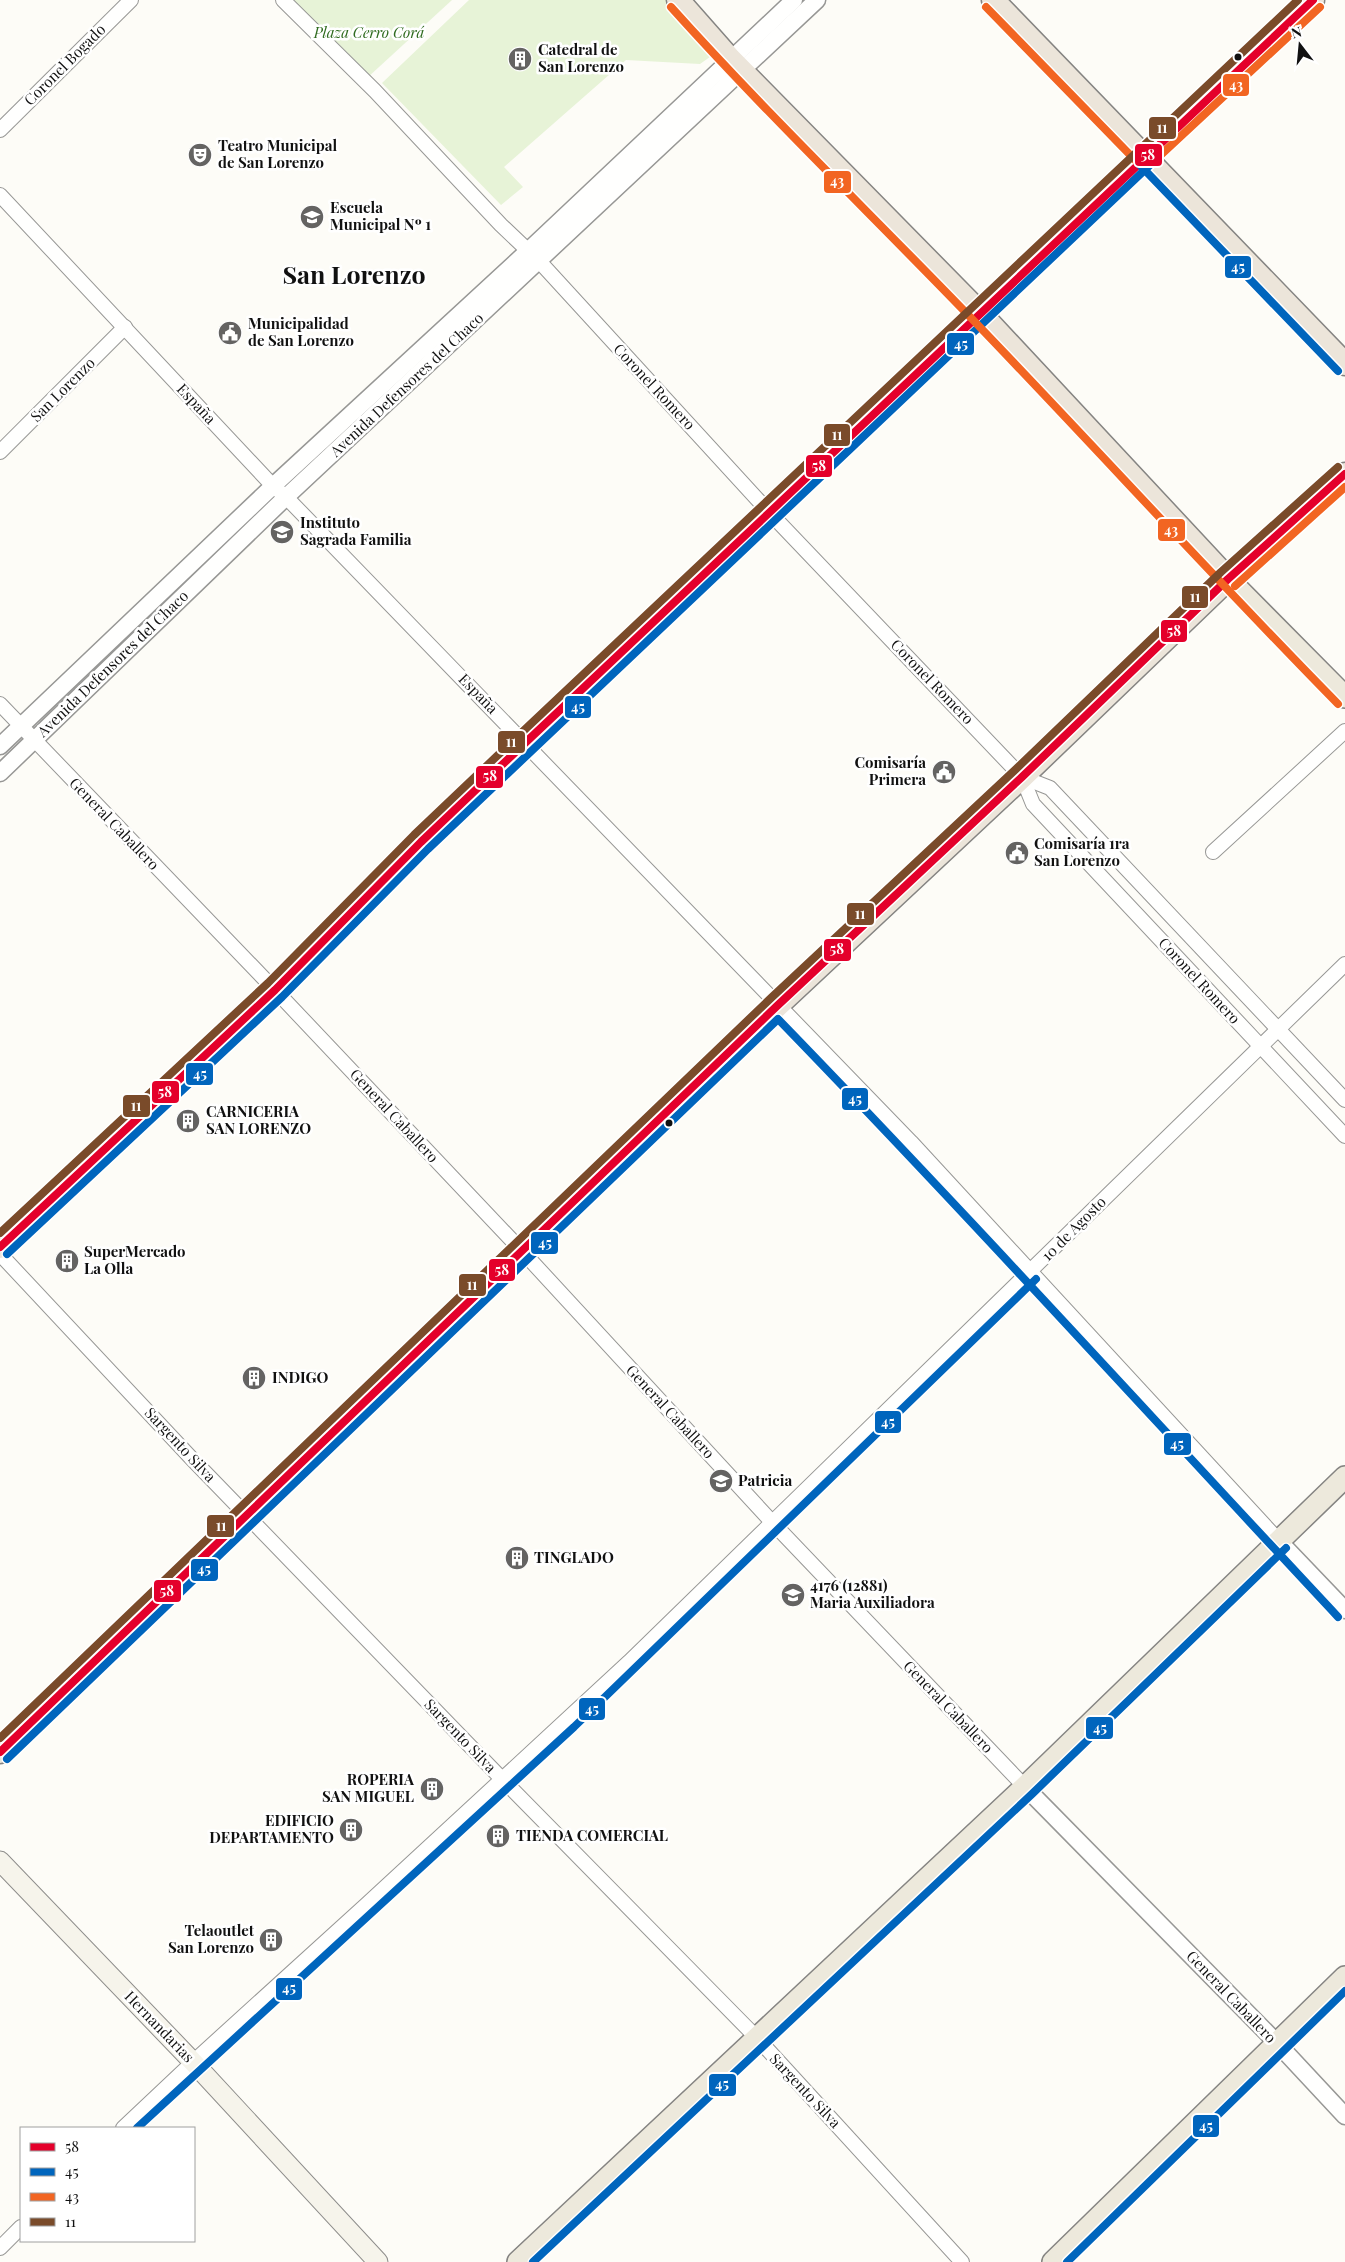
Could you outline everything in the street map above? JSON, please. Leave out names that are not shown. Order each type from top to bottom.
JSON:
[{"type":"highway","points":[[678,0],[736,65],[980,313],[1228,579]]},
{"type":"highway","points":[[993,0],[1146,156],[1345,364]]},
{"type":"highway","points":[[0,1246],[274,990],[421,842],[525,743],[1313,0]]},
{"type":"highway","points":[[0,1752],[778,1005],[1022,777],[1228,579],[1345,474]]},
{"type":"main road","points":[[1228,579],[1345,697]]},
{"type":"main road","points":[[518,2262],[1025,1787],[1345,1477]]},
{"type":"main road","name":"Hernandarias","points":[[0,1860],[193,2062],[378,2262]]},
{"type":"main road","points":[[1053,2262],[1276,2042],[1345,1977]]},
{"type":"street","name":"Coronel Bogado","points":[[0,130],[131,0]]},
{"type":"street","name":"Coronel Romero","points":[[283,0],[534,256],[769,512],[1022,777],[1033,804],[1345,1136]]},
{"type":"street","name":"Avenida Defensores del Chaco","points":[[736,65],[794,0]]},
{"type":"street","name":"Avenida Defensores del Chaco","points":[[0,773],[534,256],[736,65],[817,0]]},
{"type":"street","name":"España","points":[[0,196],[274,486],[911,1142],[1345,1610]]},
{"type":"street","name":"Avenida Defensores del Chaco","points":[[0,746],[274,486],[534,256]]},
{"type":"street","name":"San Lorenzo","points":[[0,452],[125,327]]},
{"type":"street","name":"General Caballero","points":[[0,704],[522,1251],[771,1521],[1025,1787],[1276,2042],[1345,2116]]},
{"type":"street","points":[[1213,852],[1345,731]]},
{"type":"street","name":"Coronel Romero","points":[[1022,777],[1050,788],[1345,1100]]},
{"type":"street","name":"10 de Agosto","points":[[124,2127],[629,1662],[771,1521],[1030,1272],[1277,1028],[1345,964]]},
{"type":"street","name":"Sargento Silva","points":[[0,1254],[246,1514],[502,1779],[757,2038],[962,2262]]},
{"type":"street","points":[[0,2248],[20,2228]]},
{"type":"green space","name":"Plaza Cerro Corá","points":[[293,0],[452,0],[367,78]]},
{"type":"green space","points":[[469,0],[668,0],[717,52],[700,64],[626,60],[504,167],[523,187],[501,205],[382,83]]},
{"type":"transit line","name":"11","points":[[0,1233],[268,983],[414,835],[518,736],[1298,0]]},
{"type":"transit line","name":"58","points":[[0,1247],[275,990],[421,842],[525,743],[1313,0]]},
{"type":"transit line","name":"43","points":[[671,7],[783,126],[974,321],[1338,704]]},
{"type":"transit line","name":"43","points":[[986,7],[1138,163]]},
{"type":"transit line","name":"43","points":[[1152,163],[1320,7]]},
{"type":"transit line","name":"45","points":[[1138,163],[1338,371]]},
{"type":"transit line","name":"45","points":[[7,1254],[282,997],[428,849],[1152,163]]},
{"type":"transit line","name":"11","points":[[0,1738],[771,998],[1015,770],[1221,572],[1338,467]]},
{"type":"transit line","name":"58","points":[[0,1752],[778,1005],[1022,777],[1228,579],[1345,474]]},
{"type":"transit line","name":"43","points":[[1235,586],[1345,487]]},
{"type":"transit line","name":"45","points":[[7,1759],[778,1019],[989,1242],[1338,1617]]},
{"type":"transit line","name":"45","points":[[138,2127],[574,1727],[1036,1279]]},
{"type":"transit line","name":"45","points":[[533,2262],[1032,1794],[1286,1548]]},
{"type":"transit line","name":"45","points":[[1067,2262],[1345,1991]]},
{"type":"place","name":"Catedral de San Lorenzo","points":[[520,59]]},
{"type":"place","name":"Teatro Municipal de San Lorenzo","points":[[200,155]]},
{"type":"place","name":"Escuela Municipal Nº 1","points":[[312,217]]},
{"type":"place","name":"Municipalidad de San Lorenzo","points":[[230,333]]},
{"type":"place","name":"Instituto Sagrada Familia","points":[[282,532]]},
{"type":"place","name":"Comisaría Primera","points":[[944,772]]},
{"type":"place","name":"Comisaría 1ra San Lorenzo","points":[[1017,853]]},
{"type":"place","name":"CARNICERIA SAN LORENZO","points":[[188,1121]]},
{"type":"place","name":"SuperMercado La Olla","points":[[67,1261]]},
{"type":"place","name":"INDIGO","points":[[254,1378]]},
{"type":"place","name":"Patricia","points":[[721,1481]]},
{"type":"place","name":"TINGLADO","points":[[517,1558]]},
{"type":"place","name":"4176 (12881) Maria Auxiliadora","points":[[793,1595]]},
{"type":"place","name":"ROPERIA SAN MIGUEL","points":[[432,1789]]},
{"type":"place","name":"EDIFICIO DEPARTAMENTO","points":[[351,1830]]},
{"type":"place","name":"TIENDA COMERCIAL","points":[[498,1836]]},
{"type":"place","name":"Telaoutlet San Lorenzo","points":[[271,1940]]},
{"type":"district","name":"San Lorenzo","points":[[354,275]]}]
